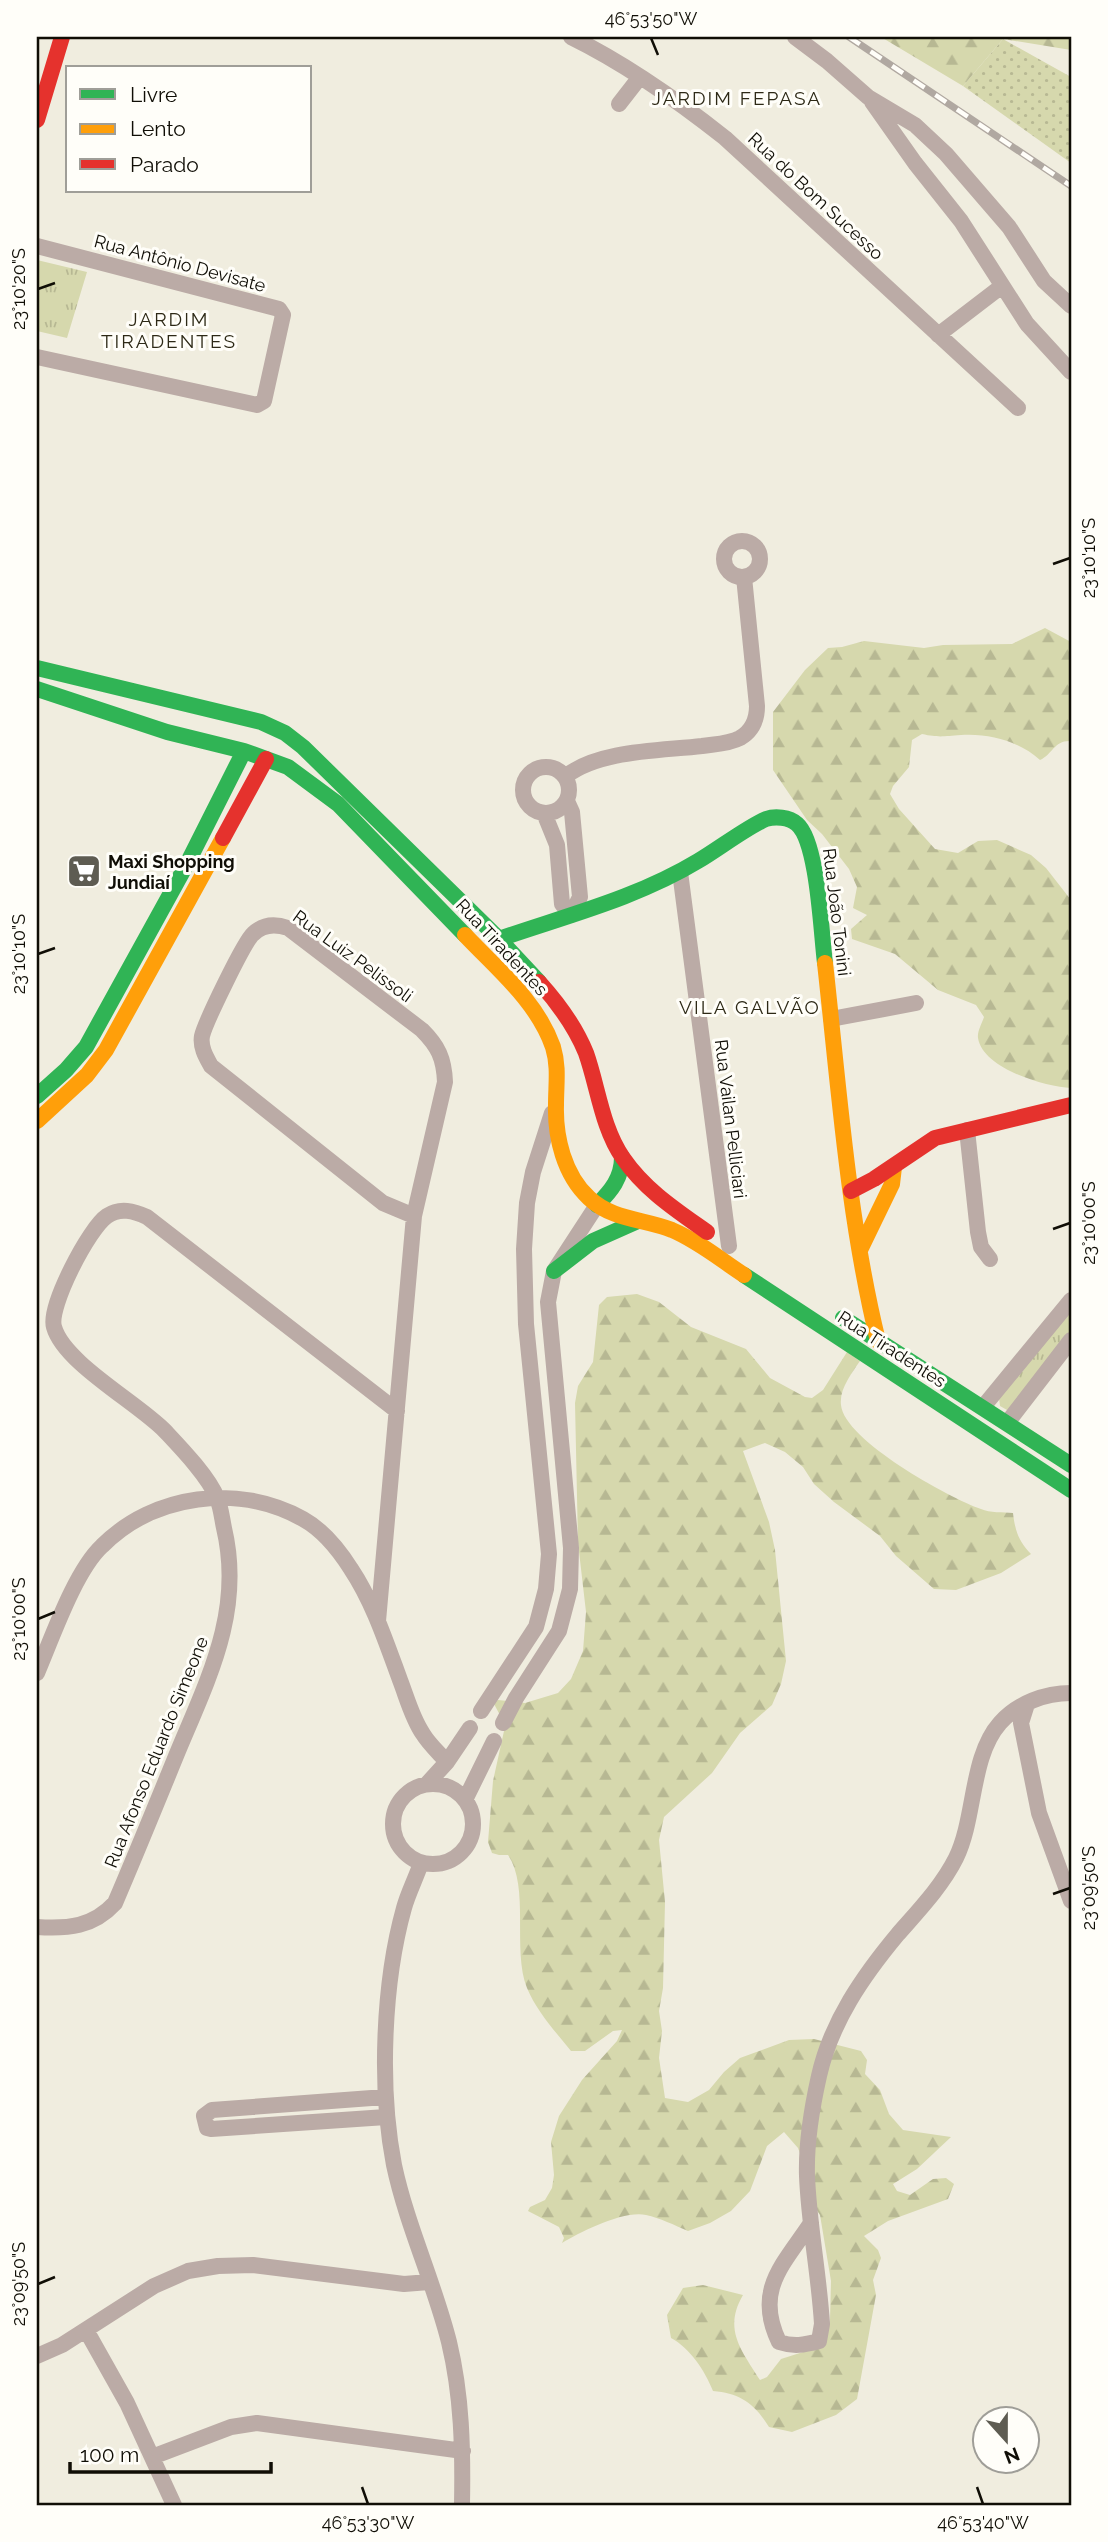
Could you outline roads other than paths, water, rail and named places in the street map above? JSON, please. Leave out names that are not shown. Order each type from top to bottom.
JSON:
[{"type":"main road","points":[[37,120],[62,37]]},
{"type":"main road","name":"Rua Tiradentes","points":[[37,668],[261,722],[285,733],[303,747],[544,985],[573,1024],[622,1157],[653,1194],[751,1260]]},
{"type":"main road","name":"Rua Tiradentes","points":[[37,689],[167,732],[244,751],[267,753],[307,779],[338,804],[529,1002],[549,1034],[555,1051],[559,1072],[556,1104],[559,1144],[564,1160],[576,1183],[597,1205],[690,1239],[1071,1490]]},
{"type":"main road","points":[[167,732],[183,731],[214,737],[221,732],[222,726],[215,711]]},
{"type":"main road","points":[[261,722],[267,753]]},
{"type":"main road","points":[[37,1121],[87,1075],[106,1050],[267,753],[283,745],[303,747]]},
{"type":"main road","points":[[37,1096],[66,1070],[86,1047],[110,1007],[244,751]]},
{"type":"main road","name":"Rua João Tonini","points":[[499,939],[635,892],[680,872],[767,820],[779,817],[790,819],[799,825],[807,834],[812,854],[851,1191],[866,1292],[878,1341]]},
{"type":"main road","points":[[68,1093],[79,1077],[86,1047]]},
{"type":"main road","points":[[556,1104],[577,1094],[597,1104],[607,1122]]},
{"type":"main road","points":[[851,1191],[878,1178],[916,1147],[935,1139],[1071,1105]]},
{"type":"main road","points":[[597,1205],[619,1180],[623,1171],[622,1157]]},
{"type":"main road","points":[[860,1250],[892,1184],[894,1167]]},
{"type":"main road","points":[[554,1271],[587,1243],[638,1221]]},
{"type":"main road","name":"Rua Tiradentes","points":[[866,1292],[857,1305],[834,1313],[1071,1465]]},
{"type":"street","name":"Rua do Bom Sucesso","points":[[571,37],[603,52],[681,103],[725,138],[1018,408]]},
{"type":"street","points":[[795,37],[869,97],[915,125],[946,154],[1009,227],[1044,281],[1071,306]]},
{"type":"street","points":[[619,104],[640,77]]},
{"type":"street","points":[[869,97],[915,163],[961,221],[1027,324],[1071,372]]},
{"type":"street","name":"Rua Antônio Devisate","points":[[37,246],[279,309],[283,315],[264,401],[257,405],[37,357]]},
{"type":"street","points":[[938,335],[1002,286]]},
{"type":"street","points":[[566,776],[576,768],[596,760],[728,742],[748,731],[755,719],[757,706],[744,577]]},
{"type":"street","points":[[542,766],[555,768],[566,776],[570,789],[567,801],[557,810],[544,813],[532,808],[523,791],[530,772],[542,766]]},
{"type":"street","points":[[544,813],[557,845],[562,904],[570,915],[580,897],[572,812],[567,801]]},
{"type":"street","name":"Rua Vailan Pelliciari","points":[[680,872],[729,1246]]},
{"type":"street","name":"Rua Luiz Pelissoli","points":[[378,1621],[414,1216],[445,1082],[444,1063],[437,1045],[422,1030],[288,928],[276,925],[263,927],[252,934],[236,961],[202,1035],[204,1055],[211,1066],[383,1202],[414,1216]]},
{"type":"street","points":[[831,1019],[916,1003]]},
{"type":"street","points":[[481,1711],[536,1627],[547,1589],[549,1554],[526,1324],[524,1249],[527,1203],[533,1172],[556,1104]]},
{"type":"street","points":[[967,1130],[978,1232],[981,1247],[990,1259]]},
{"type":"street","points":[[503,1723],[559,1631],[570,1589],[571,1548],[548,1302],[554,1271],[597,1205]]},
{"type":"street","name":"Rua Afonso Eduardo Simeone","points":[[37,1927],[75,1927],[105,1914],[114,1903],[224,1634],[231,1599],[226,1536],[217,1497],[184,1451],[157,1423],[72,1355],[55,1331],[52,1319],[54,1309],[65,1281],[97,1227],[107,1216],[118,1211],[132,1210],[147,1217],[397,1411]]},
{"type":"street","points":[[524,1249],[534,1262],[554,1271]]},
{"type":"street","points":[[983,1407],[1071,1300]]},
{"type":"street","points":[[1007,1423],[1071,1340]]},
{"type":"street","points":[[38,1669],[83,1570],[101,1546],[130,1524],[159,1509],[187,1500],[217,1497],[264,1504],[304,1520],[331,1543],[352,1570],[378,1621],[423,1734],[447,1762]]},
{"type":"street","points":[[811,2222],[776,2277],[768,2298],[773,2329],[779,2342],[791,2346],[819,2341],[822,2324],[807,2174],[812,2115],[832,2033],[857,1987],[948,1875],[960,1849],[984,1750],[992,1733],[1010,1713],[1043,1695],[1071,1693]]},
{"type":"street","points":[[1027,1704],[1021,1723],[1039,1813],[1071,1901]]},
{"type":"street","points":[[427,1784],[448,1788],[465,1800],[471,1811],[473,1824],[472,1836],[466,1847],[457,1856],[434,1865],[422,1863],[406,1854],[395,1840],[392,1822],[398,1805],[410,1791],[427,1784],[447,1762],[470,1728]]},
{"type":"street","points":[[465,1800],[494,1741]]},
{"type":"street","points":[[422,1863],[404,1907],[393,1964],[387,2024],[386,2117],[394,2165],[407,2216],[448,2340],[455,2372],[463,2451],[462,2505]]},
{"type":"street","points":[[385,2097],[212,2110],[206,2113],[204,2121],[211,2129],[386,2117]]},
{"type":"street","points":[[37,2356],[62,2345],[154,2286],[188,2271],[218,2266],[253,2265],[404,2284],[429,2282]]},
{"type":"street","points":[[86,2330],[127,2403],[174,2505]]},
{"type":"street","points":[[152,2457],[231,2427],[257,2423],[463,2451]]},
{"type":"railway","points":[[849,37],[1071,186]]},
{"type":"place","name":"Maxi Shopping Jundiaí","points":[[84,871]]},
{"type":"district","name":"JARDIM FEPASA","points":[[737,98]]},
{"type":"district","name":"JARDIM TIRADENTES","points":[[169,330]]},
{"type":"district","name":"VILA GALVÃO","points":[[750,1007]]}]
